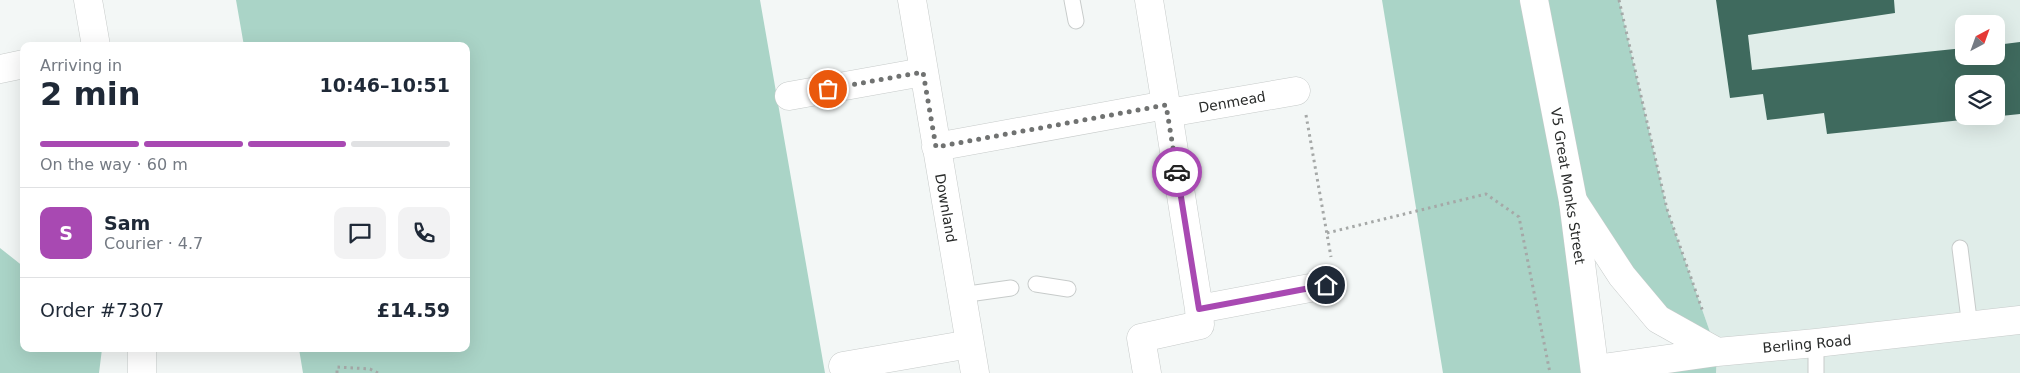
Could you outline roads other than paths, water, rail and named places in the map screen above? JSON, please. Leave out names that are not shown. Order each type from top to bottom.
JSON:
[{"type":"street","points":[[88,0],[95,42]]},
{"type":"street","name":"Downland","points":[[912,0],[974,373]]},
{"type":"street","points":[[1147,373],[1140,338],[1200,325],[1149,0]]},
{"type":"street","name":"V5 Great Monks Street","points":[[1534,0],[1572,201],[1595,371]]},
{"type":"street","points":[[0,69],[20,65]]},
{"type":"street","points":[[790,96],[923,72]]},
{"type":"street","name":"Denmead","points":[[936,147],[1167,109],[1296,91]]},
{"type":"street","points":[[1572,201],[1622,276],[1658,319],[1717,352]]},
{"type":"street","points":[[1199,309],[1326,285]]},
{"type":"street","name":"Berling Road","points":[[1595,371],[1717,352],[1816,344],[2020,320]]},
{"type":"street","points":[[843,366],[970,344]]},
{"type":"street","points":[[142,352],[142,373]]},
{"type":"lane","points":[[1072,0],[1076,21]]},
{"type":"lane","points":[[1960,248],[1970,327]]},
{"type":"lane","points":[[1036,284],[1068,289]]},
{"type":"lane","points":[[961,295],[1011,288]]},
{"type":"lane","points":[[1816,344],[1816,373]]}]
